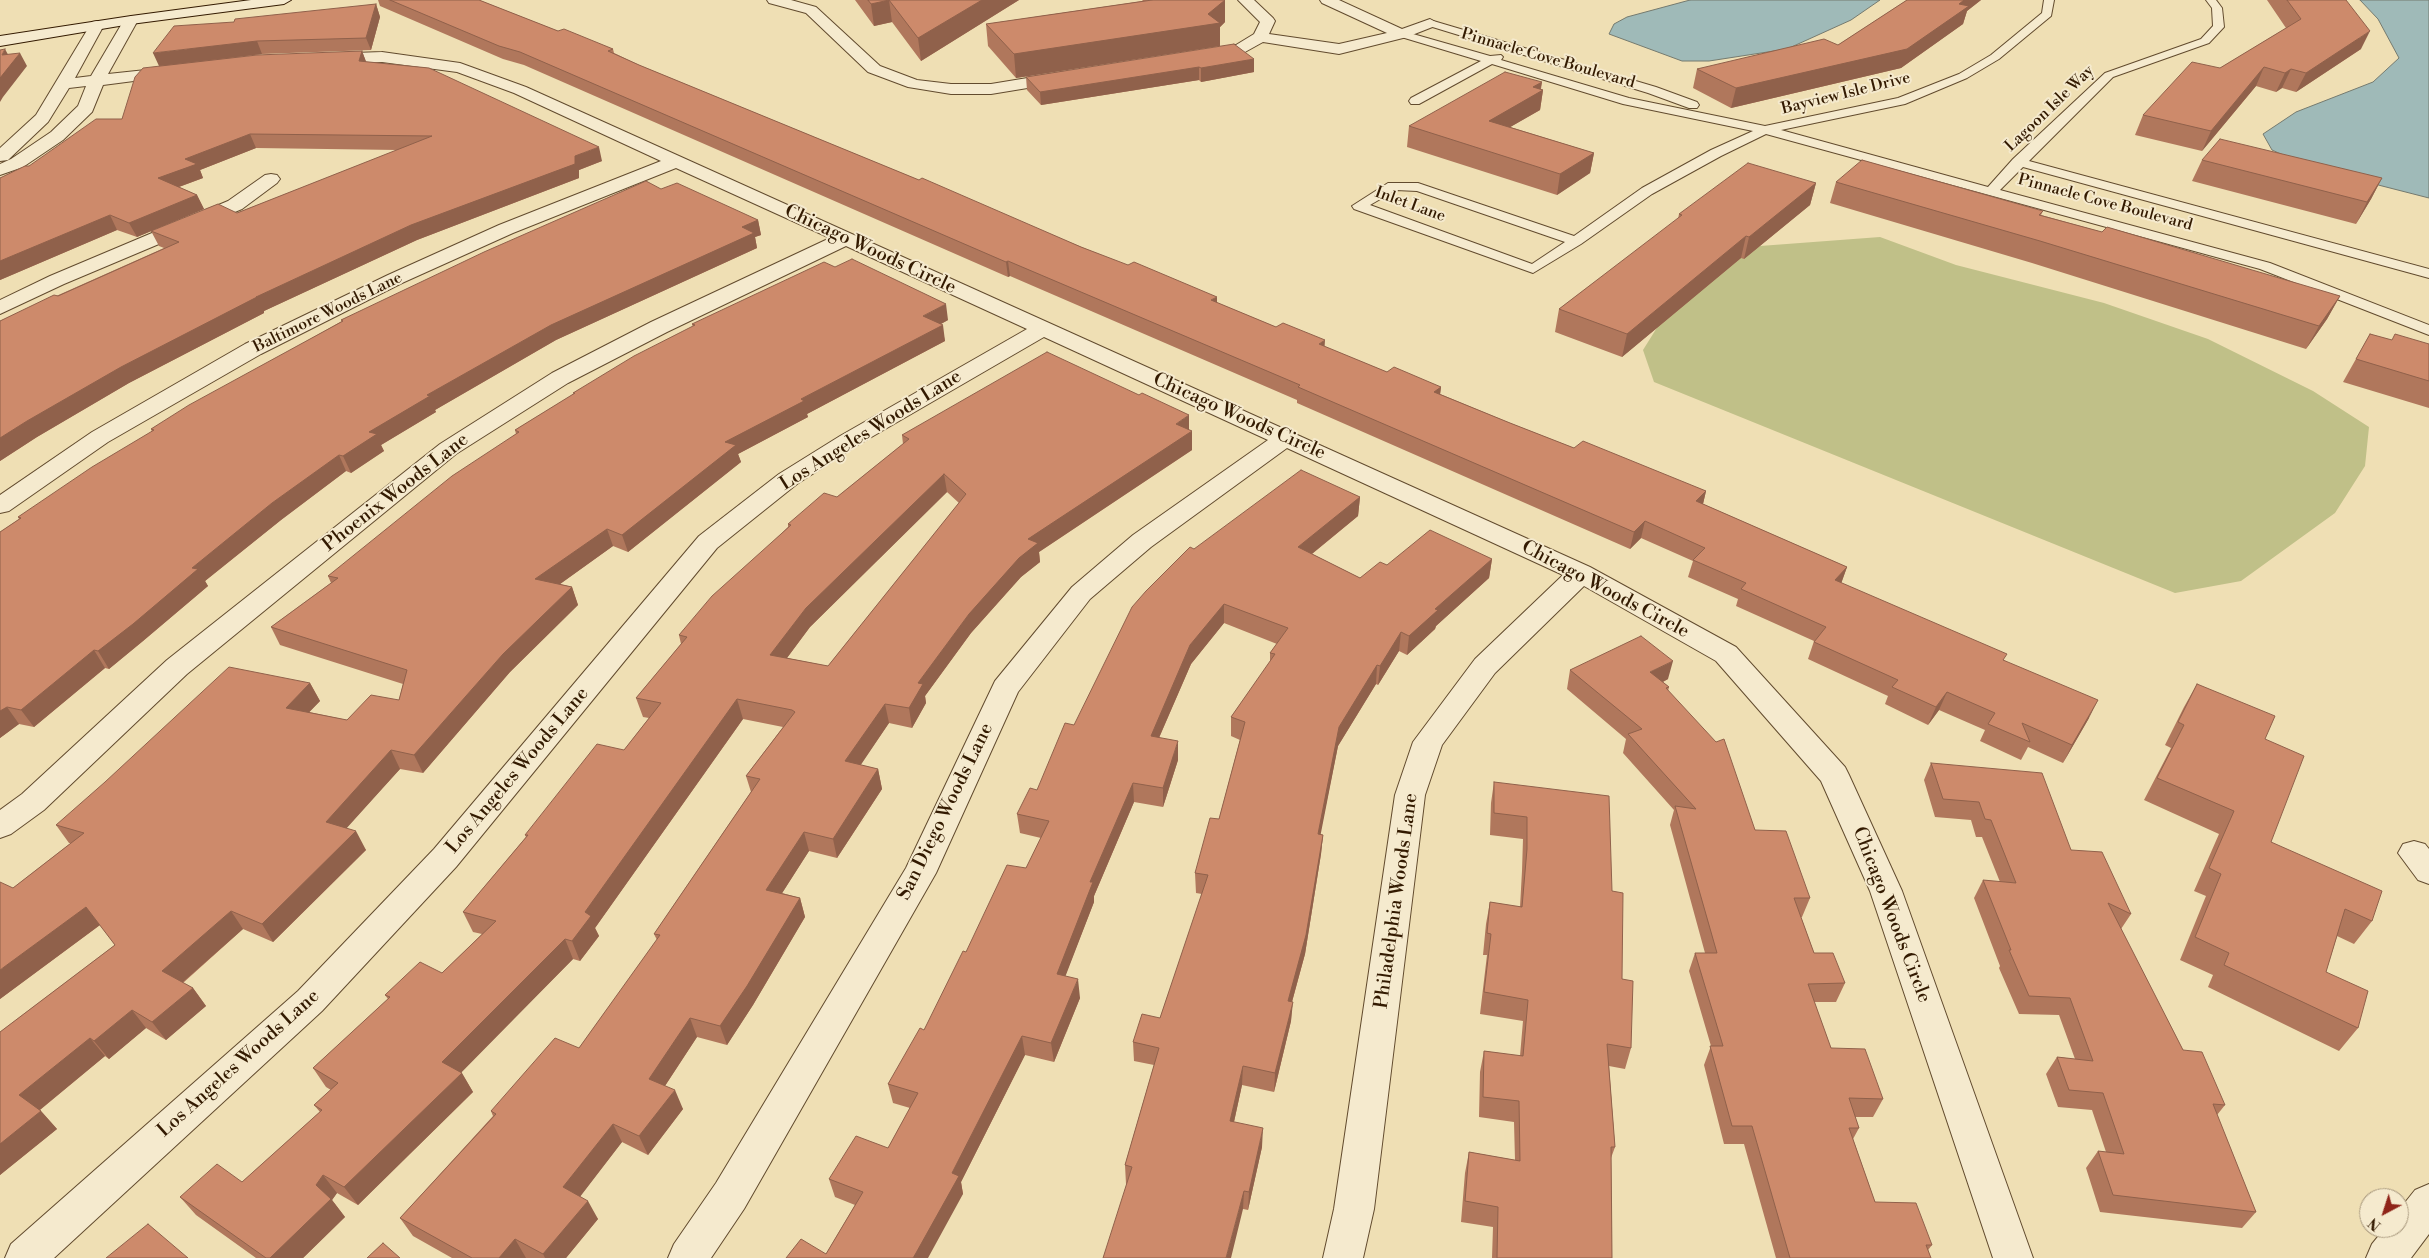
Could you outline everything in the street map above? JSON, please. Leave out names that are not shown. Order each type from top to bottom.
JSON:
[{"type":"street","points":[[0,41],[97,25],[135,13],[191,0]]},
{"type":"street","points":[[0,28],[106,11],[135,13],[284,0]]},
{"type":"street","points":[[774,0],[809,5],[874,69],[914,84],[950,89],[991,88],[1078,75]]},
{"type":"street","points":[[1192,57],[1240,49],[1260,37],[1268,22],[1245,0]]},
{"type":"street","name":"Pinnacle Cove Boulevard","points":[[1327,0],[1402,34]]},
{"type":"street","points":[[0,158],[42,118],[106,11]]},
{"type":"street","points":[[0,170],[17,163],[57,136],[86,108],[96,81],[135,13]]},
{"type":"street","name":"Pinnacle Cove Boulevard","points":[[1412,17],[1430,24]]},
{"type":"street","points":[[1260,37],[1339,48],[1402,34],[1430,24]]},
{"type":"street","name":"Chicago Woods Circle","points":[[299,60],[382,57],[460,68],[520,90],[1582,573],[1726,654],[1834,775],[1886,891],[2013,1258]]},
{"type":"street","points":[[64,84],[194,69]]},
{"type":"street","name":"Baltimore Woods Lane","points":[[0,506],[100,437],[253,349],[395,279],[506,229],[677,161]]},
{"type":"street","points":[[0,308],[112,256],[235,205],[271,178]]},
{"type":"street","name":"Phoenix Woods Lane","points":[[0,826],[33,802],[177,667],[448,449],[560,378],[659,327],[844,239]]},
{"type":"street","name":"Los Angeles Woods Lane","points":[[25,1258],[310,1001],[445,858],[708,542],[788,479],[848,441],[1042,329]]},
{"type":"street","name":"San Diego Woods Lane","points":[[688,1258],[730,1196],[920,873],[1006,688],[1081,593],[1142,541],[1286,438]]},
{"type":"street","name":"Philadelphia Woods Lane","points":[[1343,1258],[1354,1209],[1410,794],[1428,742],[1485,666],[1582,573]]},
{"type":"street","points":[[2386,1258],[2429,1203]]},
{"type":"lane","name":"Bayview Isle Drive","points":[[1765,130],[1900,101],[1963,76],[1994,57],[2047,14],[2049,0]]},
{"type":"lane","name":"Lagoon Isle Way","points":[[1992,190],[2018,162],[2108,76],[2205,41],[2220,27],[2217,8],[2211,0]]},
{"type":"lane","name":"Pinnacle Cove Boulevard","points":[[1430,24],[1652,90],[1765,130]]},
{"type":"lane","name":"Pinnacle Cove Boulevard","points":[[1402,34],[1627,101],[1765,130],[1992,190],[2265,266],[2429,330]]},
{"type":"lane","points":[[1415,101],[1514,49]]},
{"type":"lane","name":"Inlet Lane","points":[[1576,241],[1418,187],[1393,186],[1359,206],[1533,269],[1576,241],[1647,191],[1716,153],[1765,130]]},
{"type":"lane","name":"Pinnacle Cove Boulevard","points":[[2018,162],[2429,274]]},
{"type":"green space","points":[[1880,237],[1956,265],[2104,303],[2208,339],[2313,391],[2369,427],[2365,466],[2335,513],[2241,581],[2175,593],[1654,382],[1643,350],[1693,270],[1760,246]]},
{"type":"water","points":[[1690,0],[1880,0],[1851,20],[1787,49],[1709,61],[1682,61],[1609,34],[1614,24],[1627,17]]},
{"type":"water","points":[[2360,0],[2429,0],[2429,198],[2312,168],[2272,150],[2263,134],[2296,112],[2373,82],[2399,58],[2378,19]]},
{"type":"building","points":[[390,0],[479,0],[558,31],[564,29],[613,49],[608,51],[639,65],[919,180],[922,178],[1081,247],[1128,265],[1134,262],[1217,297],[1211,300],[1276,327],[1283,323],[1325,340],[1319,344],[1387,372],[1394,367],[1441,387],[1434,392],[1510,423],[1574,448],[1583,441],[1706,491],[1696,501],[1847,567],[1835,580],[2007,654],[2003,660],[2098,700],[2072,745],[2022,723],[2030,742],[1988,724],[1995,713],[1947,692],[1936,707],[1892,687],[1898,680],[1814,642],[1826,627],[1741,589],[1746,583],[1693,560],[1705,548],[1645,521],[1634,532],[1298,387],[1300,385],[1008,261],[1006,262],[520,52],[499,46]]},
{"type":"building","points":[[868,0],[889,0],[871,4]]},
{"type":"building","points":[[889,0],[982,0],[918,38]]},
{"type":"building","points":[[1152,0],[1225,0],[1208,14],[1220,23],[1014,54],[986,24]]},
{"type":"building","points":[[1907,0],[1964,0],[1959,4],[1969,6],[1907,49],[1736,88],[1697,69],[1824,39],[1838,45]]},
{"type":"building","points":[[2287,0],[2346,0],[2370,31],[2306,73],[2291,69],[2285,73],[2264,67],[2211,131],[2143,115],[2192,62],[2220,68],[2301,19]]},
{"type":"building","points":[[376,4],[366,38],[257,41],[153,53],[174,26],[234,22],[235,19]]},
{"type":"building","points":[[1234,44],[1254,59],[1040,92],[1026,77]]},
{"type":"building","points":[[5,49],[2,55],[20,53],[0,78],[0,50]]},
{"type":"building","points":[[362,51],[359,61],[429,68],[599,147],[575,156],[575,164],[411,225],[256,297],[121,367],[0,438],[0,321],[54,295],[58,296],[179,242],[151,231],[218,204],[237,213],[432,136],[250,134],[185,159],[197,164],[158,178],[197,195],[129,223],[110,215],[0,261],[0,178],[25,166],[29,166],[96,119],[122,119],[135,77],[143,68],[257,55]]},
{"type":"building","points":[[1505,72],[1542,82],[1533,87],[1543,90],[1489,121],[1594,153],[1560,174],[1409,126]]},
{"type":"building","points":[[2220,139],[2382,178],[2367,202],[2202,160]]},
{"type":"building","points":[[1862,160],[2043,211],[2039,215],[2102,232],[2107,227],[2340,296],[2319,326],[2040,241],[1836,182]]},
{"type":"building","points":[[1748,163],[1816,183],[1749,237],[1746,236],[1627,334],[1559,309],[1682,215],[1679,214]]},
{"type":"building","points":[[646,181],[661,189],[677,183],[758,220],[742,227],[754,233],[551,325],[427,395],[430,396],[369,432],[377,434],[343,456],[339,455],[272,503],[192,568],[198,569],[133,624],[98,651],[94,650],[21,710],[7,707],[0,711],[0,532],[21,518],[18,517],[92,467],[154,430],[151,429],[189,405],[343,321],[341,320],[484,252]]},
{"type":"building","points":[[852,259],[946,304],[923,316],[943,325],[801,399],[804,401],[725,442],[736,445],[622,535],[607,529],[535,579],[572,587],[503,654],[414,755],[391,750],[326,822],[356,831],[262,924],[231,911],[162,971],[193,988],[152,1022],[132,1010],[94,1041],[90,1038],[19,1095],[41,1111],[0,1144],[0,1032],[115,945],[86,907],[0,970],[0,882],[13,888],[84,833],[56,825],[229,667],[310,683],[286,708],[347,720],[371,695],[399,700],[407,670],[271,627],[338,578],[328,576],[452,476],[519,432],[515,430],[575,393],[573,393],[634,356],[695,325],[692,324],[824,262],[835,267]]},
{"type":"building","points":[[2370,334],[2392,340],[2395,334],[2429,344],[2429,381],[2356,359]]},
{"type":"building","points":[[1047,352],[1139,395],[1142,393],[1189,415],[1176,424],[1192,431],[1028,539],[1038,543],[1019,558],[969,614],[918,683],[923,684],[909,708],[885,704],[845,761],[878,769],[833,839],[804,832],[766,890],[800,898],[747,986],[720,1026],[690,1018],[649,1079],[675,1090],[639,1136],[613,1124],[563,1187],[588,1201],[543,1254],[515,1239],[499,1258],[472,1258],[400,1218],[496,1114],[491,1111],[555,1038],[579,1048],[660,935],[654,934],[760,779],[746,776],[795,712],[792,710],[737,699],[585,912],[591,916],[572,941],[565,939],[442,1062],[462,1073],[344,1187],[323,1175],[316,1185],[331,1199],[270,1258],[266,1258],[180,1197],[217,1164],[242,1182],[322,1110],[314,1105],[338,1083],[313,1068],[390,997],[385,995],[420,962],[442,973],[496,921],[463,912],[528,835],[525,835],[597,744],[624,750],[661,703],[636,698],[687,637],[679,635],[712,596],[791,525],[788,524],[824,493],[837,497],[909,439],[902,435]],"holes":[[[944,474],[966,494],[828,666],[770,655],[806,608]]]},
{"type":"building","points":[[1301,470],[1360,497],[1298,547],[1360,578],[1380,562],[1387,565],[1430,530],[1492,559],[1435,609],[1438,610],[1409,636],[1401,632],[1380,666],[1377,665],[1339,727],[1318,834],[1323,835],[1306,935],[1288,1001],[1293,1002],[1275,1073],[1243,1066],[1230,1121],[1263,1128],[1249,1192],[1244,1191],[1226,1258],[1103,1258],[1132,1167],[1125,1165],[1159,1048],[1133,1042],[1142,1014],[1160,1018],[1208,875],[1195,873],[1210,818],[1219,819],[1245,722],[1231,717],[1275,654],[1270,653],[1288,628],[1224,604],[1190,645],[1151,736],[1178,741],[1163,788],[1133,783],[1090,882],[1093,882],[1057,974],[1078,979],[1051,1043],[1022,1036],[952,1173],[959,1176],[913,1258],[786,1258],[801,1239],[826,1254],[863,1192],[829,1179],[856,1136],[888,1148],[918,1093],[888,1084],[920,1028],[924,1030],[963,951],[966,952],[1007,865],[1026,868],[1049,821],[1017,814],[1030,788],[1037,790],[1065,723],[1074,725],[1132,607],[1190,547],[1194,549]]},
{"type":"building","points":[[1641,636],[1673,661],[1650,672],[1669,687],[1666,688],[1716,742],[1724,739],[1755,830],[1786,831],[1810,898],[1794,898],[1814,953],[1833,953],[1845,983],[1808,984],[1831,1048],[1865,1049],[1883,1099],[1849,1098],[1859,1128],[1849,1128],[1875,1202],[1916,1203],[1932,1245],[1926,1245],[1931,1258],[1790,1258],[1752,1126],[1732,1126],[1710,1046],[1723,1046],[1695,953],[1717,953],[1675,806],[1696,809],[1628,734],[1642,729],[1570,670]]},
{"type":"building","points":[[2197,684],[2275,716],[2265,739],[2304,756],[2271,842],[2382,891],[2372,921],[2345,909],[2326,972],[2368,991],[2358,1028],[2224,965],[2229,953],[2195,937],[2221,874],[2209,868],[2234,811],[2157,778],[2184,725],[2178,722]]},
{"type":"building","points":[[1931,763],[2042,773],[2071,850],[2102,852],[2131,914],[2108,903],[2183,1050],[2202,1052],[2225,1105],[2213,1104],[2256,1212],[2113,1195],[2098,1151],[2124,1154],[2103,1093],[2069,1090],[2057,1057],[2093,1061],[2070,998],[2029,996],[2009,950],[2011,950],[1983,880],[2016,883],[1991,820],[1985,819],[1979,802],[1943,799]]},
{"type":"building","points":[[1494,782],[1609,796],[1612,891],[1623,893],[1622,979],[1633,981],[1631,1048],[1607,1044],[1615,1147],[1611,1147],[1612,1258],[1497,1258],[1498,1207],[1465,1201],[1469,1152],[1520,1161],[1519,1101],[1483,1097],[1484,1051],[1523,1056],[1528,1000],[1484,992],[1491,934],[1487,933],[1490,902],[1522,907],[1527,849],[1527,817],[1494,813]]},
{"type":"building","points":[[148,1224],[188,1258],[106,1258]]},
{"type":"building","points":[[383,1243],[400,1258],[367,1258]]}]
